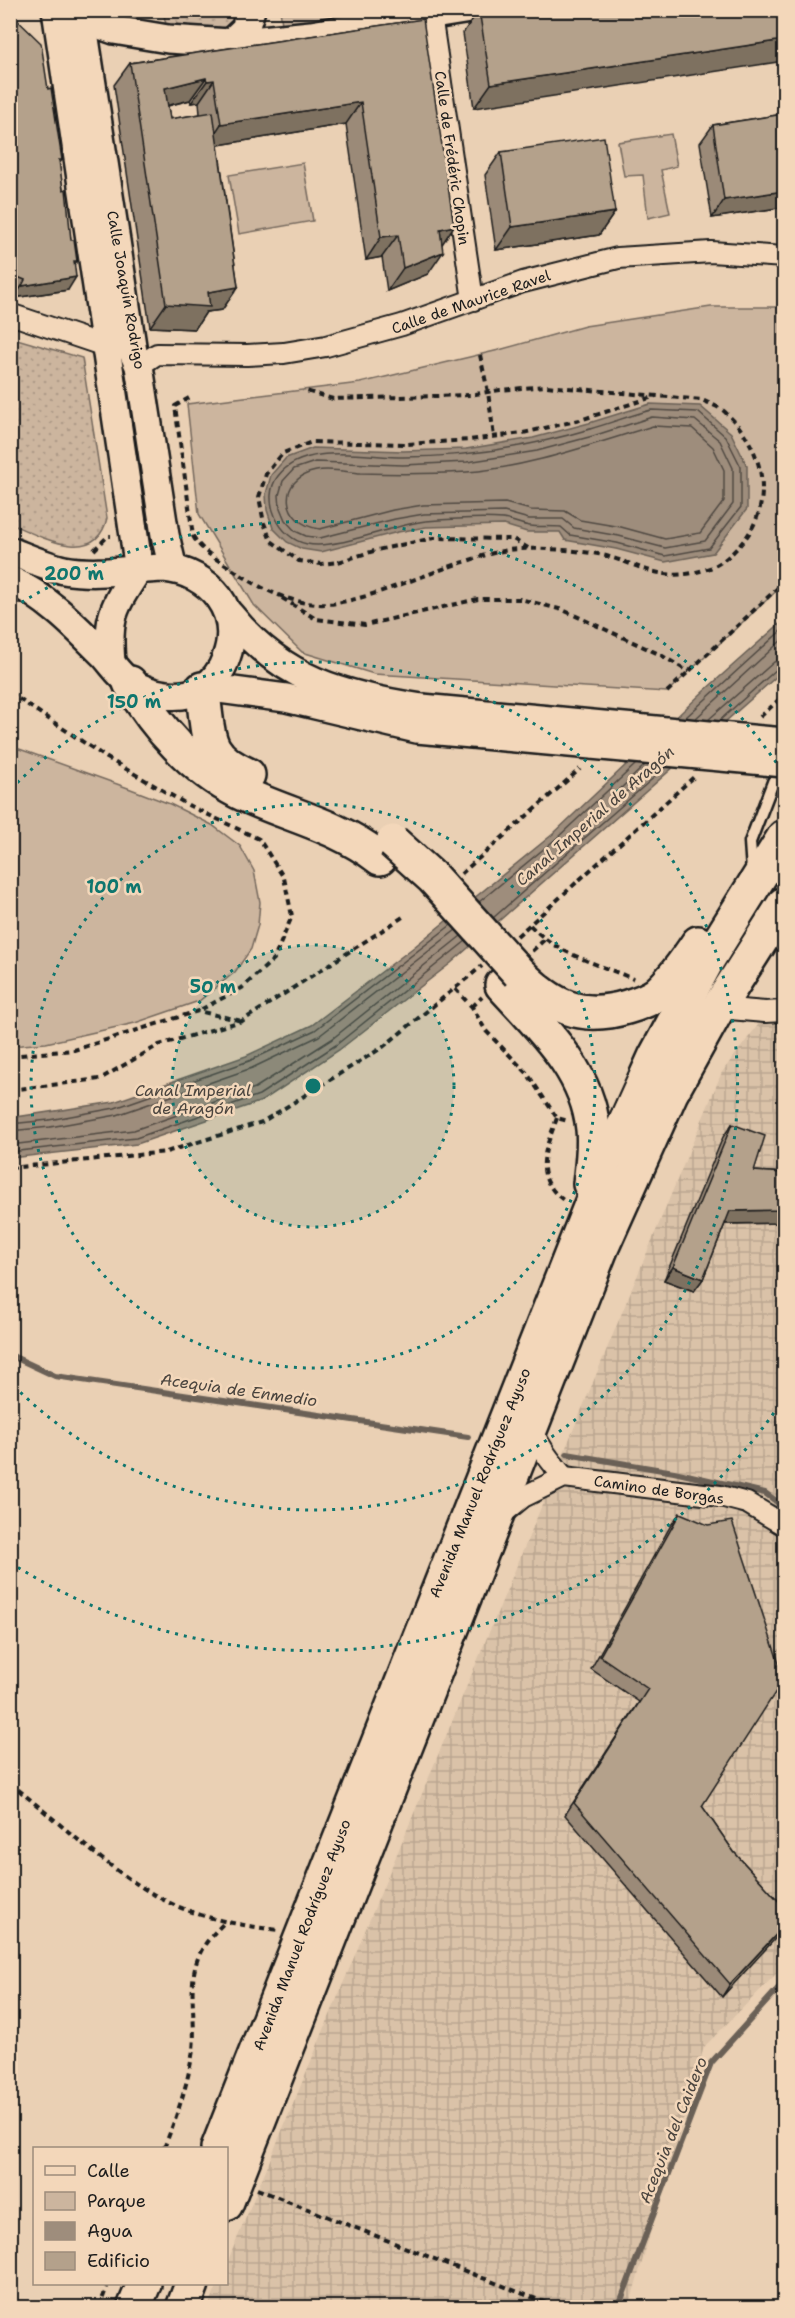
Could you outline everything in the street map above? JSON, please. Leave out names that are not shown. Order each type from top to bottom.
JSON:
[{"type":"highway","points":[[120,673],[168,735],[186,755],[211,775],[238,792],[333,828],[365,846],[387,850]]},
{"type":"highway","points":[[209,695],[209,741],[218,755],[229,765],[250,776],[329,806],[360,821],[387,850],[433,878],[568,1063],[580,1084],[593,1128],[594,1154],[585,1216]]},
{"type":"highway","points":[[503,973],[535,989],[557,1004],[580,1012],[597,1013],[637,1004],[655,995],[672,979],[714,920],[783,840]]},
{"type":"highway","name":"Avenida Manuel Rodríguez Ayuso","points":[[218,2147],[585,1216],[655,1057],[708,959],[783,840]]},
{"type":"highway","name":"Avenida Manuel Rodríguez Ayuso","points":[[232,2193],[601,1249],[671,1093],[727,994],[784,904]]},
{"type":"highway","points":[[727,994],[784,938]]},
{"type":"highway","points":[[201,2147],[223,2095],[250,2069]]},
{"type":"highway","points":[[134,2307],[143,2285]]},
{"type":"highway","points":[[156,2307],[164,2285]]},
{"type":"highway","points":[[183,2307],[191,2285]]},
{"type":"main road","points":[[230,43],[245,29],[250,20],[251,10]]},
{"type":"main road","points":[[69,13],[114,30],[154,38],[230,43],[301,36],[464,10]]},
{"type":"main road","name":"Calle Joaquín Rodrigo","points":[[69,13],[129,353],[173,569]]},
{"type":"main road","name":"Calle Joaquín Rodrigo","points":[[129,353],[134,538],[138,570]]},
{"type":"main road","points":[[10,551],[66,570],[86,572],[173,569],[191,576],[207,586],[261,648],[293,671],[325,686],[361,696],[419,718],[784,742]]},
{"type":"main road","points":[[120,673],[109,631],[112,616],[138,570]]},
{"type":"main road","points":[[10,580],[58,611],[120,673],[163,695],[286,698],[419,718],[784,762]]},
{"type":"main road","points":[[209,695],[228,654],[231,633],[230,615]]},
{"type":"street","name":"Calle de Frédéric Chopin","points":[[431,15],[473,300]]},
{"type":"street","name":"Calle de Maurice Ravel","points":[[10,314],[129,353],[247,355],[284,353],[326,346],[392,328],[534,279],[618,258],[711,252],[784,257]]},
{"type":"street","points":[[727,994],[765,1012],[784,1011]]},
{"type":"street","points":[[493,1524],[508,1508],[523,1497],[564,1477],[538,1444],[531,1427]]},
{"type":"street","name":"Camino de Borgas","points":[[564,1477],[720,1496],[747,1503],[784,1525]]},
{"type":"lane","points":[[752,875],[750,842],[773,782],[784,762]]},
{"type":"path","points":[[480,355],[494,437]]},
{"type":"path","points":[[279,596],[318,604],[351,600],[481,556],[518,549],[599,555],[658,574],[683,575],[709,569],[731,555],[749,535],[760,508],[763,484],[757,454],[748,440],[725,411],[702,400],[546,386],[470,395],[333,399],[303,390]]},
{"type":"path","points":[[530,549],[513,539],[434,538],[377,550],[338,562],[321,564],[299,561],[272,541],[264,523],[259,497],[266,474],[283,453],[312,442],[407,444],[494,437],[580,420],[660,395]]},
{"type":"path","points":[[189,398],[175,406],[193,536],[198,545],[246,578],[316,619],[365,625],[478,599],[520,599],[563,610],[661,655],[688,672]]},
{"type":"path","points":[[85,554],[97,548],[108,536],[134,538]]},
{"type":"path","points":[[667,692],[784,582]]},
{"type":"path","points":[[10,693],[107,758],[190,806],[260,839],[284,878],[292,916],[274,959],[242,988],[198,1011],[74,1050],[10,1056]]},
{"type":"path","points":[[753,724],[784,695]]},
{"type":"path","points":[[10,720],[17,749],[14,791],[10,806]]},
{"type":"path","points":[[460,875],[580,769]]},
{"type":"path","points":[[513,939],[699,772]]},
{"type":"path","points":[[10,1090],[100,1079],[159,1044],[242,1021],[406,915]]},
{"type":"path","points":[[530,925],[544,940],[571,954],[641,982],[655,995]]},
{"type":"path","points":[[10,1168],[166,1152],[262,1122],[383,1047],[455,989],[503,973]]},
{"type":"path","points":[[455,989],[472,1007],[486,1031],[526,1073],[557,1118],[542,1160],[546,1178],[557,1196],[585,1216]]},
{"type":"path","points":[[198,1011],[242,1021]]},
{"type":"path","points":[[10,1783],[122,1874],[162,1899],[224,1923],[304,1933]]},
{"type":"path","points":[[164,2147],[186,2085],[193,2054],[195,2030],[192,1980],[206,1942],[224,1923]]},
{"type":"path","points":[[232,2193],[559,2307]]},
{"type":"path","points":[[99,2307],[107,2285]]},
{"type":"shaded area","points":[[784,991],[784,1966],[704,2047],[629,2307],[208,2308],[218,2285],[228,2285],[228,2261],[722,1072]]},
{"type":"green space","points":[[280,10],[415,11],[283,31]]},
{"type":"green space","points":[[163,11],[246,11],[237,30],[168,34]]},
{"type":"green space","points":[[671,134],[677,166],[661,170],[670,213],[648,218],[643,175],[624,176],[618,142]]},
{"type":"green space","points":[[303,163],[313,221],[239,234],[229,175]]},
{"type":"green space","points":[[711,307],[784,307],[784,584],[667,692],[374,674],[302,652],[254,605],[199,514],[187,404],[360,383],[499,350],[585,326]]},
{"type":"green space","points":[[10,337],[82,358],[107,518],[101,533],[91,542],[79,545],[51,541],[11,524]]},
{"type":"green space","points":[[11,746],[170,804],[212,825],[240,846],[254,871],[260,902],[258,925],[251,949],[235,972],[199,1001],[135,1023],[46,1043],[11,1046]]},
{"type":"water","points":[[650,404],[700,406],[731,433],[747,466],[747,509],[713,553],[665,562],[616,549],[565,540],[560,532],[527,532],[504,525],[426,527],[321,552],[302,549],[287,542],[273,528],[267,510],[266,494],[271,475],[286,458],[313,448],[403,451],[466,449],[533,438]]},
{"type":"water","name":"Canal Imperial de Aragón","points":[[784,620],[784,670],[451,963],[339,1050],[262,1101],[137,1144],[11,1158],[10,1118],[114,1102],[246,1056],[312,1025],[414,947],[553,834],[704,691]]},
{"type":"building","points":[[479,10],[784,10],[784,40],[491,84]]},
{"type":"building","points":[[10,13],[41,43],[48,89],[51,88],[62,160],[59,160],[63,190],[66,189],[71,240],[74,240],[77,261],[74,261],[76,277],[22,286],[25,280],[10,274]]},
{"type":"building","points":[[423,19],[454,226],[440,229],[443,252],[403,268],[398,235],[381,237],[361,102],[221,124],[214,80],[207,81],[206,78],[165,88],[170,119],[213,112],[238,287],[208,292],[210,307],[166,304],[130,63]]},
{"type":"building","points":[[784,114],[784,191],[724,200],[713,125]]},
{"type":"building","points":[[604,137],[615,212],[512,227],[501,152]]},
{"type":"building","points":[[732,1124],[765,1136],[754,1171],[784,1173],[784,1210],[730,1211],[703,1279],[673,1267]]},
{"type":"building","points":[[680,1513],[708,1525],[732,1521],[784,1679],[702,1806],[734,1852],[784,1907],[784,1926],[730,1984],[574,1803],[648,1689],[600,1656]]},
{"type":"waterway","name":"Acequia de Enmedio","points":[[10,1355],[55,1376],[468,1437]]},
{"type":"waterway","points":[[567,1454],[674,1472],[765,1493],[784,1507]]},
{"type":"waterway","name":"Acequia del Caidero","points":[[618,2308],[711,2063],[784,1982]]}]
